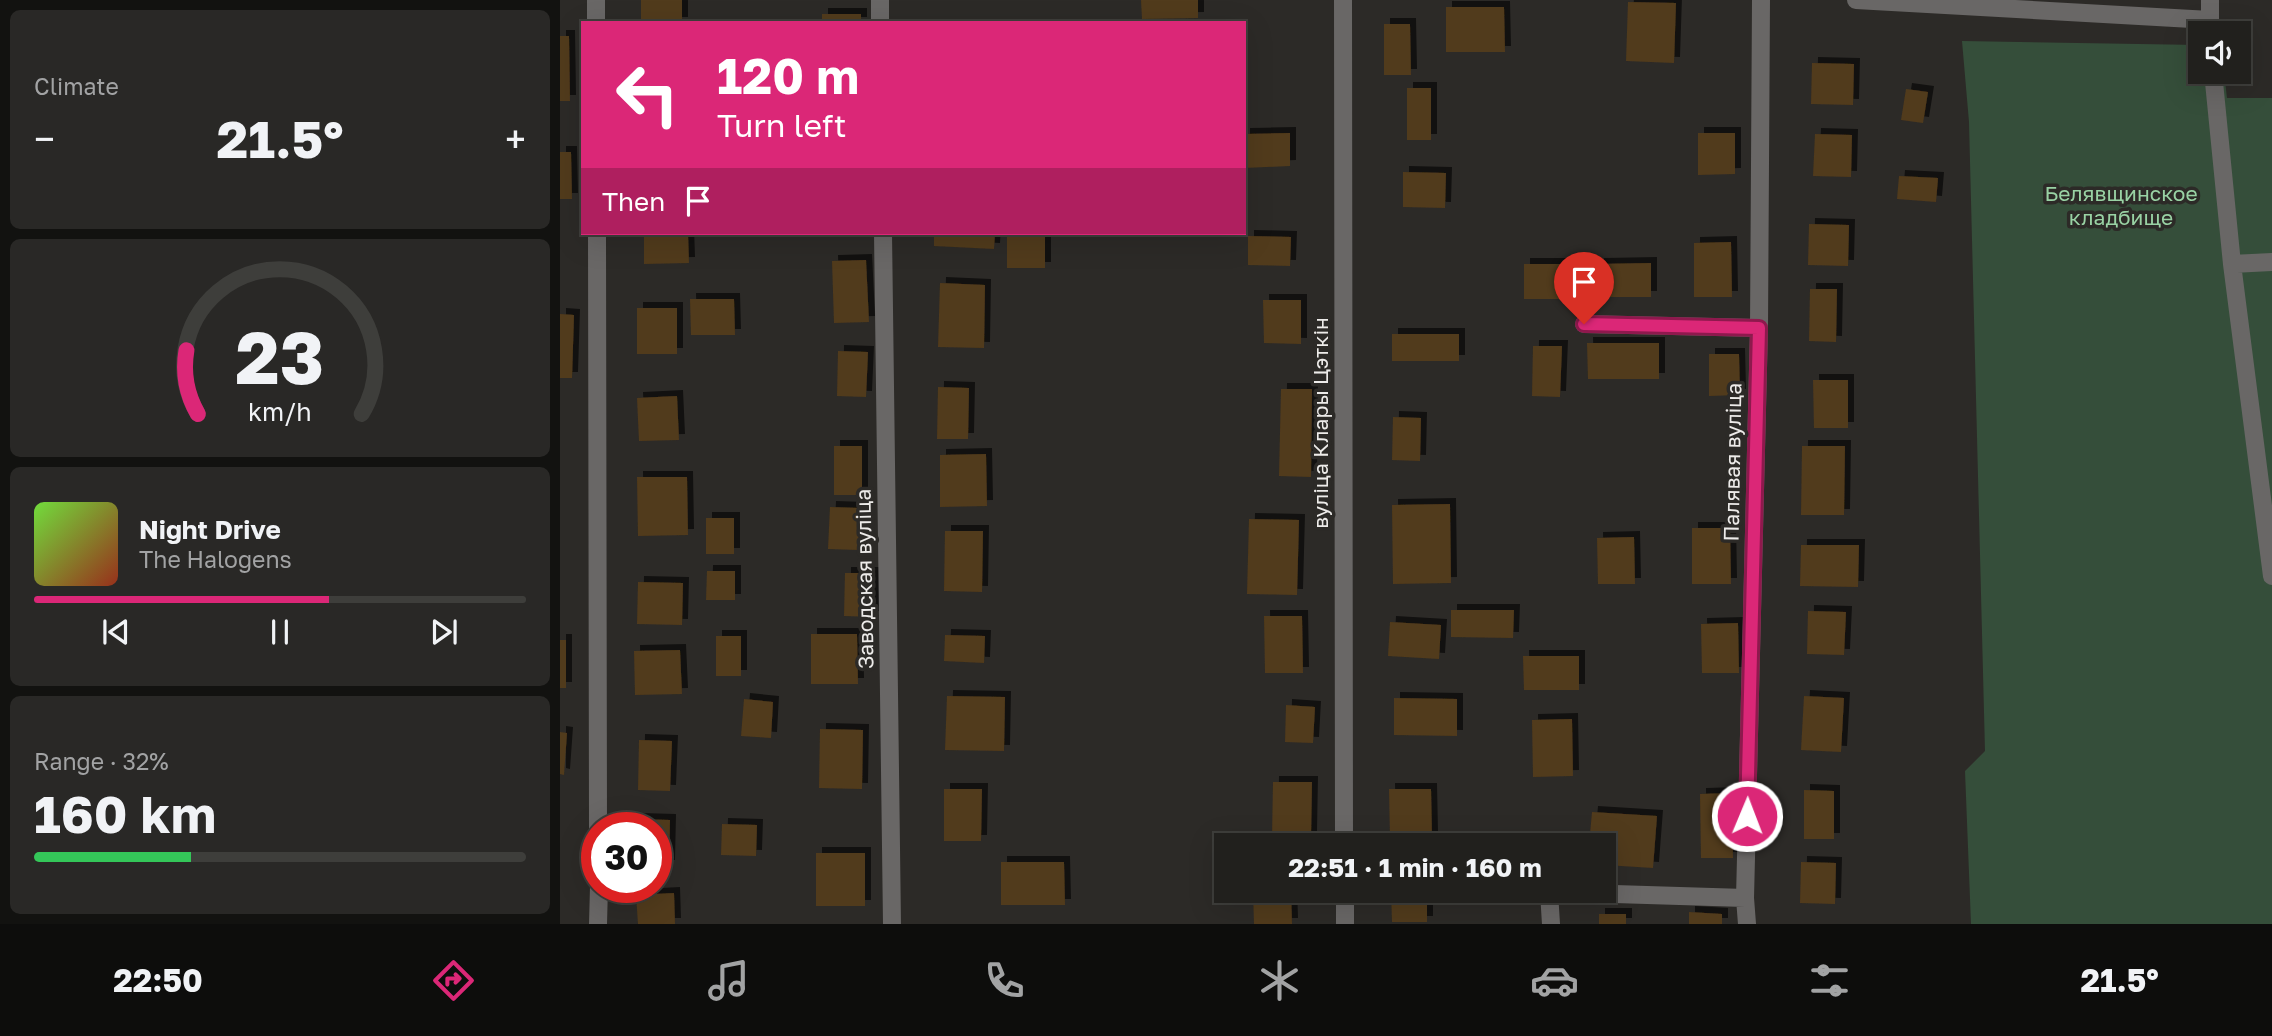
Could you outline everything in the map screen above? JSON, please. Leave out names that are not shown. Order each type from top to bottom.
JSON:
[{"type":"street","points":[[596,0],[596,21]]},
{"type":"street","points":[[880,0],[880,21]]},
{"type":"street","name":"вуліца Клары Цэткін","points":[[1343,0],[1345,833]]},
{"type":"street","name":"Палявая вуліца","points":[[1747,924],[1745,898],[1759,328],[1761,0]]},
{"type":"street","points":[[1856,0],[2188,25]]},
{"type":"street","points":[[2210,0],[2210,21]]},
{"type":"street","points":[[2214,84],[2232,264],[2272,576]]},
{"type":"street","points":[[597,235],[598,812]]},
{"type":"street","name":"Заводская вуліца","points":[[883,235],[892,924]]},
{"type":"street","points":[[2232,264],[2272,262]]},
{"type":"street","points":[[1584,324],[1759,328]]},
{"type":"street","points":[[1551,924],[1549,892],[1745,898]]},
{"type":"street","points":[[598,903],[598,924]]},
{"type":"street","points":[[1345,903],[1345,924]]},
{"type":"green space","name":"Белявщинское кладбище","points":[[1962,41],[2188,45],[2188,84],[2225,84],[2227,98],[2272,98],[2272,924],[1971,924],[1965,771],[1985,751],[1969,122]]},
{"type":"building","points":[[641,0],[682,0],[682,21],[641,21]]},
{"type":"building","points":[[1141,0],[1198,0],[1198,18],[1142,19]]},
{"type":"building","points":[[1628,2],[1676,3],[1674,63],[1626,61]]},
{"type":"building","points":[[1446,7],[1504,7],[1505,52],[1446,52]]},
{"type":"building","points":[[822,14],[861,14],[861,21],[822,21]]},
{"type":"building","points":[[1384,24],[1410,24],[1411,75],[1384,75]]},
{"type":"building","points":[[560,36],[569,36],[570,101],[560,101]]},
{"type":"building","points":[[1812,63],[1854,64],[1853,105],[1811,104]]},
{"type":"building","points":[[1407,88],[1431,88],[1431,140],[1407,140]]},
{"type":"building","points":[[1906,89],[1928,92],[1923,123],[1901,120]]},
{"type":"building","points":[[1290,133],[1290,166],[1246,168],[1246,134]]},
{"type":"building","points":[[1698,133],[1735,133],[1735,174],[1698,175]]},
{"type":"building","points":[[1815,134],[1852,135],[1851,177],[1813,176]]},
{"type":"building","points":[[560,152],[571,152],[572,199],[560,199]]},
{"type":"building","points":[[1403,172],[1446,173],[1445,208],[1403,207]]},
{"type":"building","points":[[1899,176],[1938,178],[1936,202],[1897,199]]},
{"type":"building","points":[[1809,224],[1849,225],[1848,266],[1808,265]]},
{"type":"building","points":[[644,235],[688,235],[689,263],[644,264]]},
{"type":"building","points":[[934,235],[995,235],[994,249],[934,246]]},
{"type":"building","points":[[1007,235],[1045,235],[1045,268],[1007,268]]},
{"type":"building","points":[[1248,236],[1291,237],[1290,266],[1248,265]]},
{"type":"building","points":[[1731,242],[1732,297],[1694,297],[1694,243]]},
{"type":"building","points":[[866,260],[869,322],[834,323],[832,261]]},
{"type":"building","points":[[1651,263],[1651,297],[1599,297],[1598,264]]},
{"type":"building","points":[[1524,264],[1574,264],[1575,299],[1524,299]]},
{"type":"building","points":[[940,283],[985,285],[984,348],[938,347]]},
{"type":"building","points":[[1810,289],[1837,289],[1836,342],[1809,341]]},
{"type":"building","points":[[690,299],[734,299],[735,335],[691,335]]},
{"type":"building","points":[[1263,300],[1301,300],[1301,344],[1264,343]]},
{"type":"building","points":[[637,308],[677,308],[677,354],[637,354]]},
{"type":"building","points":[[560,314],[574,315],[572,378],[560,378]]},
{"type":"building","points":[[1392,334],[1459,334],[1459,361],[1392,361]]},
{"type":"building","points":[[1587,343],[1659,343],[1659,379],[1588,379]]},
{"type":"building","points":[[1533,346],[1562,346],[1560,397],[1532,396]]},
{"type":"building","points":[[838,351],[868,352],[866,397],[837,396]]},
{"type":"building","points":[[1709,354],[1739,354],[1740,395],[1709,396]]},
{"type":"building","points":[[1813,380],[1848,380],[1848,428],[1814,428]]},
{"type":"building","points":[[938,387],[969,388],[968,439],[937,439]]},
{"type":"building","points":[[1281,389],[1312,389],[1311,477],[1279,476]]},
{"type":"building","points":[[677,396],[679,440],[639,441],[637,398]]},
{"type":"building","points":[[1393,417],[1421,418],[1420,461],[1392,460]]},
{"type":"building","points":[[834,446],[862,446],[862,495],[834,495]]},
{"type":"building","points":[[1802,446],[1845,446],[1844,515],[1801,515]]},
{"type":"building","points":[[986,454],[987,506],[940,507],[940,455]]},
{"type":"building","points":[[637,477],[687,477],[688,535],[638,536]]},
{"type":"building","points":[[1450,504],[1451,583],[1393,584],[1392,505]]},
{"type":"building","points":[[830,507],[860,508],[858,550],[828,549]]},
{"type":"building","points":[[706,518],[734,518],[734,554],[706,554]]},
{"type":"building","points":[[1249,519],[1299,520],[1297,595],[1247,594]]},
{"type":"building","points":[[1692,528],[1730,528],[1731,584],[1692,584]]},
{"type":"building","points":[[945,531],[983,531],[982,592],[944,591]]},
{"type":"building","points":[[1634,537],[1635,584],[1598,584],[1597,538]]},
{"type":"building","points":[[1801,545],[1859,545],[1858,587],[1800,586]]},
{"type":"building","points":[[707,571],[735,571],[735,600],[706,600]]},
{"type":"building","points":[[845,573],[874,573],[874,617],[844,616]]},
{"type":"building","points":[[638,582],[683,583],[682,625],[637,624]]},
{"type":"building","points":[[1451,610],[1514,610],[1513,638],[1451,637]]},
{"type":"building","points":[[1808,611],[1846,612],[1844,655],[1807,654]]},
{"type":"building","points":[[1264,616],[1302,616],[1303,673],[1265,673]]},
{"type":"building","points":[[1390,622],[1441,625],[1439,659],[1388,656]]},
{"type":"building","points":[[1738,623],[1739,673],[1702,673],[1701,624]]},
{"type":"building","points":[[811,634],[857,634],[858,684],[811,684]]},
{"type":"building","points":[[945,635],[985,636],[984,663],[944,661]]},
{"type":"building","points":[[716,636],[741,636],[741,676],[716,676]]},
{"type":"building","points":[[560,640],[566,640],[566,688],[560,688]]},
{"type":"building","points":[[680,650],[682,694],[635,695],[634,651]]},
{"type":"building","points":[[1523,656],[1579,656],[1579,690],[1524,690]]},
{"type":"building","points":[[947,696],[1005,697],[1004,751],[945,750]]},
{"type":"building","points":[[1804,696],[1844,698],[1841,752],[1801,750]]},
{"type":"building","points":[[1394,698],[1457,699],[1457,736],[1394,735]]},
{"type":"building","points":[[744,699],[773,702],[771,738],[741,736]]},
{"type":"building","points":[[1286,705],[1315,707],[1313,743],[1285,742]]},
{"type":"building","points":[[1572,719],[1573,776],[1533,777],[1532,720]]},
{"type":"building","points":[[820,729],[863,730],[862,789],[819,788]]},
{"type":"building","points":[[560,732],[567,733],[564,775],[560,774]]},
{"type":"building","points":[[639,740],[672,741],[670,791],[638,790]]},
{"type":"building","points":[[1273,782],[1312,782],[1311,833],[1272,833]]},
{"type":"building","points":[[944,789],[982,789],[981,841],[944,841]]},
{"type":"building","points":[[1389,789],[1431,789],[1432,833],[1390,833]]},
{"type":"building","points":[[1804,790],[1834,791],[1834,839],[1804,839]]},
{"type":"building","points":[[1732,793],[1733,858],[1701,858],[1700,794]]},
{"type":"building","points":[[1592,812],[1657,816],[1653,868],[1616,866],[1616,833],[1590,833]]},
{"type":"building","points":[[722,824],[757,825],[756,856],[721,855]]},
{"type":"building","points":[[816,853],[865,853],[865,906],[816,906]]},
{"type":"building","points":[[1001,862],[1064,862],[1065,905],[1001,905]]},
{"type":"building","points":[[1801,862],[1836,863],[1835,904],[1800,903]]},
{"type":"building","points":[[672,893],[675,924],[638,924],[637,903],[672,903]]},
{"type":"building","points":[[1253,903],[1291,903],[1292,924],[1254,924]]},
{"type":"building","points":[[1391,903],[1427,903],[1427,922],[1392,922]]},
{"type":"building","points":[[1689,912],[1722,914],[1722,924],[1689,924]]},
{"type":"building","points":[[1599,914],[1626,914],[1626,924],[1599,924]]},
{"type":"route","points":[[1584,324],[1759,328],[1747,816]]}]
